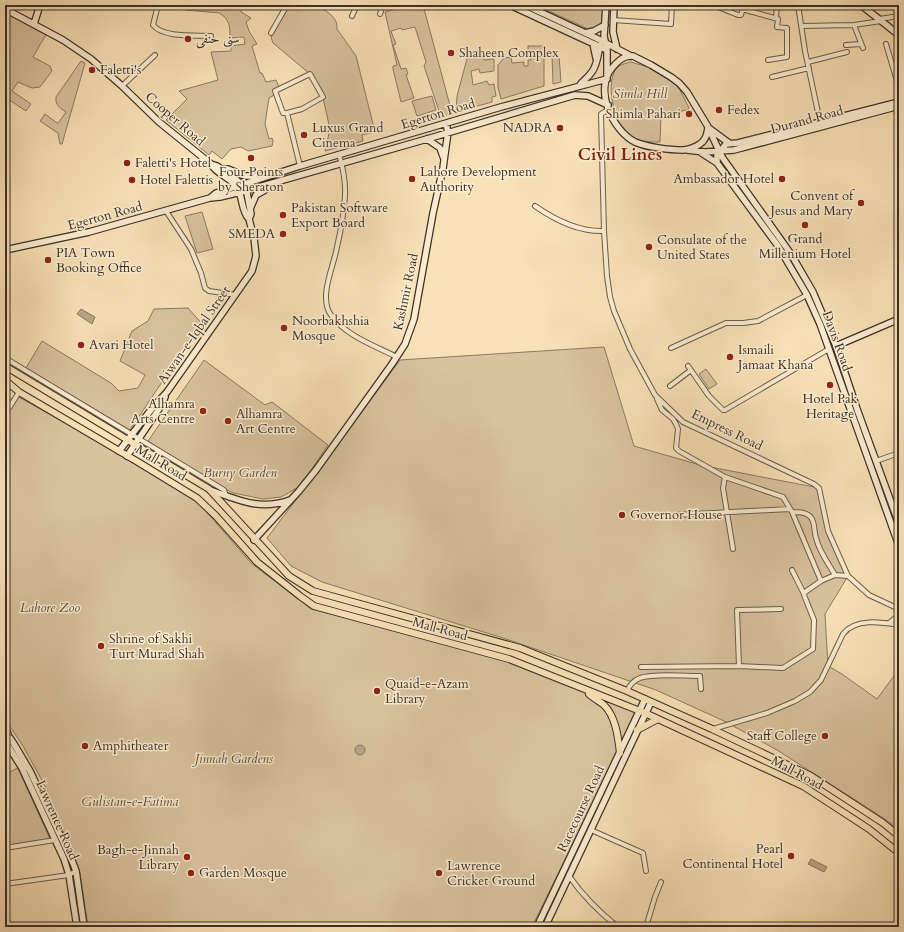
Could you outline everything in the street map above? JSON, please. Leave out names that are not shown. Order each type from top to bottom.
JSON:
[{"type":"main road","points":[[34,24],[40,5]]},
{"type":"main road","points":[[510,5],[607,50]]},
{"type":"main road","points":[[524,5],[603,40],[617,49],[651,65],[679,83],[687,92],[708,128],[729,143],[724,145],[719,152],[716,157],[717,163]]},
{"type":"main road","points":[[580,85],[594,68],[603,40],[606,5]]},
{"type":"main road","points":[[614,5],[613,32],[617,49]]},
{"type":"main road","points":[[861,5],[899,35]]},
{"type":"main road","name":"Cooper Road","points":[[5,9],[80,51],[122,86],[159,122],[238,185]]},
{"type":"main road","points":[[585,33],[597,30],[605,25]]},
{"type":"main road","points":[[603,40],[607,50],[607,77],[605,89],[608,107],[616,124],[635,142],[651,146],[684,150],[702,143],[708,128]]},
{"type":"main road","points":[[593,44],[596,58]]},
{"type":"main road","points":[[607,77],[611,70],[620,61],[631,56]]},
{"type":"main road","name":"Egerton Road","points":[[210,198],[216,193],[238,185],[339,154],[607,77]]},
{"type":"main road","name":"Egerton Road","points":[[5,250],[89,232],[210,198],[220,197],[271,184],[575,94],[588,96],[608,107]]},
{"type":"main road","name":"Durand Road","points":[[729,143],[738,143],[899,102]]},
{"type":"main road","name":"Durand Road","points":[[684,150],[719,152],[741,148],[899,106]]},
{"type":"main road","name":"Kashmir Road","points":[[254,540],[316,470],[405,344],[414,319],[444,159],[448,132],[446,124]]},
{"type":"main road","name":"Davis Road","points":[[708,128],[719,152],[798,265],[813,292],[836,346],[857,410],[899,524]]},
{"type":"main road","points":[[427,139],[440,148],[444,159]]},
{"type":"main road","name":"Davis Road","points":[[700,152],[717,163],[778,246],[807,295],[829,349],[899,546]]},
{"type":"main road","name":"Cooper Road","points":[[211,164],[214,170],[238,185]]},
{"type":"main road","points":[[221,170],[228,169],[245,176],[267,176]]},
{"type":"main road","points":[[250,209],[256,195],[265,190],[271,184]]},
{"type":"main road","name":"Aiwan-e-Iqbal Street","points":[[238,185],[245,191],[251,214],[249,220]]},
{"type":"main road","name":"Aiwan-e-Iqbal Street","points":[[119,451],[154,406],[167,392],[252,271],[256,260],[254,238],[249,220],[245,216],[238,185]]},
{"type":"main road","points":[[836,346],[899,319]]},
{"type":"main road","name":"Mall Road","points":[[5,366],[135,446],[209,489],[254,540],[289,576],[312,591],[520,648],[627,691],[811,776],[883,823],[899,836]]},
{"type":"main road","name":"Mall Road","points":[[5,380],[19,392],[197,498],[216,516],[257,562],[314,606],[509,659],[642,712],[803,786],[869,830],[899,853]]},
{"type":"main road","points":[[127,456],[159,409],[167,392]]},
{"type":"main road","points":[[209,489],[245,503],[273,505],[290,500]]},
{"type":"main road","points":[[584,690],[604,706],[610,714],[616,726],[620,753]]},
{"type":"main road","name":"Racecourse Road","points":[[537,927],[620,753],[648,700]]},
{"type":"main road","name":"Racecourse Road","points":[[545,927],[638,730],[642,712]]},
{"type":"main road","points":[[638,730],[658,719]]},
{"type":"main road","name":"Lawrence Road","points":[[5,727],[8,732],[6,739],[22,768],[55,840],[69,875],[77,927]]},
{"type":"main road","points":[[6,739],[14,744],[30,771],[76,871],[84,927]]},
{"type":"street","points":[[158,5],[153,26],[157,30],[179,35],[211,36]]},
{"type":"street","points":[[271,33],[287,5]]},
{"type":"street","points":[[352,16],[357,5]]},
{"type":"street","points":[[380,14],[384,5]]},
{"type":"street","points":[[613,20],[671,24],[672,5]]},
{"type":"street","points":[[713,5],[738,15],[740,15],[743,7],[776,18]]},
{"type":"street","points":[[768,60],[787,57],[787,28],[777,27],[777,5]]},
{"type":"street","points":[[798,5],[820,122]]},
{"type":"street","points":[[801,26],[854,25],[899,16]]},
{"type":"street","points":[[846,45],[862,46],[854,25]]},
{"type":"street","points":[[886,44],[899,88]]},
{"type":"street","points":[[808,62],[847,52]]},
{"type":"street","points":[[122,86],[155,55]]},
{"type":"street","points":[[772,77],[809,68]]},
{"type":"street","points":[[310,74],[323,97],[302,109],[287,113],[283,113],[275,91],[310,74]]},
{"type":"street","name":"Empress Road","points":[[608,107],[601,114],[604,231],[607,276],[613,307],[630,349],[654,395],[683,422],[814,484],[819,488],[828,531],[848,576],[869,595],[899,609]]},
{"type":"street","points":[[287,113],[300,166]]},
{"type":"street","points":[[339,154],[342,163],[345,204],[337,249],[328,283],[326,300],[328,310],[335,320],[353,334],[397,357]]},
{"type":"street","points":[[535,206],[553,217],[578,228],[590,231],[604,231]]},
{"type":"street","points":[[166,211],[191,249],[201,273],[205,288],[209,291],[236,294]]},
{"type":"street","points":[[671,348],[726,323],[758,321],[807,295]]},
{"type":"street","points":[[688,366],[709,396],[723,410],[726,410],[829,349]]},
{"type":"street","points":[[5,358],[224,490],[226,496]]},
{"type":"street","points":[[670,386],[691,370]]},
{"type":"street","points":[[5,413],[19,392]]},
{"type":"street","points":[[654,395],[662,410],[673,419],[676,424],[678,429],[676,448],[679,451],[725,477],[783,497],[791,511],[821,581]]},
{"type":"street","points":[[876,461],[899,453]]},
{"type":"street","points":[[725,477],[723,488],[733,550]]},
{"type":"street","points":[[675,515],[727,512],[791,511],[803,513],[812,518],[815,537],[822,554],[835,575]]},
{"type":"street","points":[[641,667],[739,666],[783,668],[813,649],[814,620],[804,594],[792,570]]},
{"type":"street","points":[[804,594],[821,581],[835,575],[848,576]]},
{"type":"street","points":[[739,666],[737,610],[781,609]]},
{"type":"street","points":[[889,623],[899,615]]},
{"type":"street","points":[[712,729],[767,713],[795,701],[810,692],[821,680],[843,634],[847,629],[859,624],[889,623],[899,625]]},
{"type":"street","points":[[627,691],[629,686],[640,678],[654,676],[700,676],[702,689]]},
{"type":"street","points":[[591,830],[643,854],[646,871]]},
{"type":"street","points":[[5,848],[55,840]]},
{"type":"street","points":[[5,884],[69,875],[76,871]]},
{"type":"street","points":[[569,876],[580,892],[598,911],[618,927]]},
{"type":"street","points":[[646,927],[661,882]]},
{"type":"green space","points":[[187,5],[218,7],[219,5],[238,5],[238,9],[242,9],[241,12],[251,18],[246,22],[249,31],[257,44],[252,46],[260,73],[262,73],[266,82],[276,80],[280,89],[275,91],[276,94],[269,98],[265,124],[269,139],[272,138],[273,141],[272,146],[248,151],[241,147],[231,149],[222,159],[212,151],[209,155],[166,120],[187,99],[179,91],[218,80],[211,52],[231,51],[231,46],[245,44],[244,37],[230,38],[229,24],[223,15],[219,13],[186,10]]},
{"type":"green space","points":[[290,5],[321,5],[320,7],[334,19],[337,29],[356,56],[375,132],[362,135],[363,141],[325,151],[330,129],[323,98],[310,74],[273,43],[271,37]]},
{"type":"green space","points":[[411,5],[423,5],[452,113],[441,117],[424,66],[426,62],[415,27],[402,30],[401,28],[391,31],[396,44],[393,45],[401,69],[406,68],[408,74],[406,75],[414,98],[401,102],[393,69],[393,66],[397,65],[385,12]]},
{"type":"green space","points":[[536,5],[603,5],[601,27],[594,30],[588,29]]},
{"type":"green space","points":[[5,9],[48,31],[33,57],[50,66],[52,71],[40,87],[32,88],[18,82],[12,91],[31,104],[26,111],[8,99],[5,99]]},
{"type":"green space","points":[[528,46],[544,46],[544,86],[501,99],[498,87],[498,65],[504,58],[511,57],[512,63],[524,62],[524,66],[528,66],[528,60],[531,60],[530,55],[528,55]]},
{"type":"green space","points":[[552,54],[559,56],[561,82],[553,84]]},
{"type":"green space","points":[[468,55],[484,57],[484,60],[494,59],[494,71],[480,73],[479,69],[471,71],[473,85],[487,81],[489,85],[494,84],[496,96],[492,97],[492,102],[456,112],[457,96]]},
{"type":"green space","points":[[81,61],[85,63],[62,144],[60,144],[58,133],[40,121],[45,114],[57,123],[66,112],[57,104],[56,97]]},
{"type":"green space","name":"Simla Hill","points":[[631,62],[651,68],[678,86],[689,108],[687,110],[661,115],[660,142],[636,139],[625,130],[617,119],[613,107],[611,91],[612,77],[619,66]]},
{"type":"green space","points":[[432,96],[436,110],[417,116],[412,101]]},
{"type":"green space","points":[[202,212],[213,249],[197,253],[185,216]]},
{"type":"green space","points":[[188,308],[204,326],[172,367],[130,430],[26,368],[42,341],[111,383],[119,391],[138,388],[145,375],[120,361],[132,331],[148,321],[154,309]]},
{"type":"green space","name":"Governor House","points":[[604,347],[634,446],[700,465],[819,488],[828,531],[848,576],[825,614],[828,666],[877,699],[899,669],[899,830],[885,819],[777,750],[724,721],[656,690],[503,638],[322,582],[291,566],[267,538],[400,360]]},
{"type":"green space","name":"Burny Garden","points":[[204,360],[265,405],[272,402],[328,445],[297,488],[281,497],[263,499],[233,493],[148,441]]},
{"type":"green space","points":[[706,369],[717,384],[709,389],[699,374]]},
{"type":"green space","name":"Jinnah Gardens","points":[[15,395],[116,451],[196,500],[251,563],[311,609],[509,661],[637,712],[532,927],[88,927],[80,873],[45,786],[23,746],[5,719],[5,406]]},
{"type":"green space","points":[[18,768],[50,839],[5,846],[5,774]]},
{"type":"shaded area","points":[[81,309],[95,317],[92,324],[77,314]]},
{"type":"shaded area","points":[[360,745],[365,750],[360,755],[355,750]]},
{"type":"shaded area","points":[[811,859],[827,867],[824,872],[808,864]]},
{"type":"place","name":"سنی حنفی","points":[[188,39]]},
{"type":"place","name":"Shaheen Complex","points":[[451,53]]},
{"type":"place","name":"Faletti's","points":[[92,70]]},
{"type":"place","name":"Fedex","points":[[719,110]]},
{"type":"place","name":"Shimla Pahari","points":[[689,114]]},
{"type":"place","name":"NADRA","points":[[560,128]]},
{"type":"place","name":"Luxus Grand Cinema","points":[[304,135]]},
{"type":"place","name":"Four Points by Sheraton","points":[[251,158]]},
{"type":"place","name":"Faletti's Hotel","points":[[127,163]]},
{"type":"place","name":"Lahore Development Authority","points":[[412,179]]},
{"type":"place","name":"Ambassador Hotel","points":[[782,179]]},
{"type":"place","name":"Hotel Falettis","points":[[132,180]]},
{"type":"place","name":"Convent of Jesus and Mary","points":[[861,203]]},
{"type":"place","name":"Pakistan Software Export Board","points":[[283,215]]},
{"type":"place","name":"Grand Millenium Hotel","points":[[805,225]]},
{"type":"place","name":"SMEDA","points":[[283,234]]},
{"type":"place","name":"Consulate of the United States","points":[[649,247]]},
{"type":"place","name":"PIA Town Booking Office","points":[[48,260]]},
{"type":"place","name":"Noorbakhshia Mosque","points":[[284,328]]},
{"type":"place","name":"Avari Hotel","points":[[81,345]]},
{"type":"place","name":"Ismaili Jamaat Khana","points":[[730,357]]},
{"type":"place","name":"Hotel Pak Heritage","points":[[830,385]]},
{"type":"place","name":"Alhamra Arts Centre","points":[[203,411]]},
{"type":"place","name":"Alhamra Art Centre","points":[[228,421]]},
{"type":"place","name":"Governor House","points":[[622,515]]},
{"type":"place","name":"Shrine of Sakhi Turt Murad Shah","points":[[101,646]]},
{"type":"place","name":"Quaid-e-Azam Library","points":[[377,691]]},
{"type":"place","name":"Staff College","points":[[825,736]]},
{"type":"place","name":"Amphitheater","points":[[85,746]]},
{"type":"place","name":"Pearl Continental Hotel","points":[[791,856]]},
{"type":"place","name":"Bagh-e-Jinnah Library","points":[[187,857]]},
{"type":"place","name":"Garden Mosque","points":[[191,873]]},
{"type":"place","name":"Lawrence Cricket Ground","points":[[439,873]]},
{"type":"district","name":"Civil Lines","points":[[620,154]]},
{"type":"park label","name":"Lahore Zoo","points":[[50,608]]},
{"type":"park label","name":"Gulistan-e-Fatima","points":[[130,802]]}]
